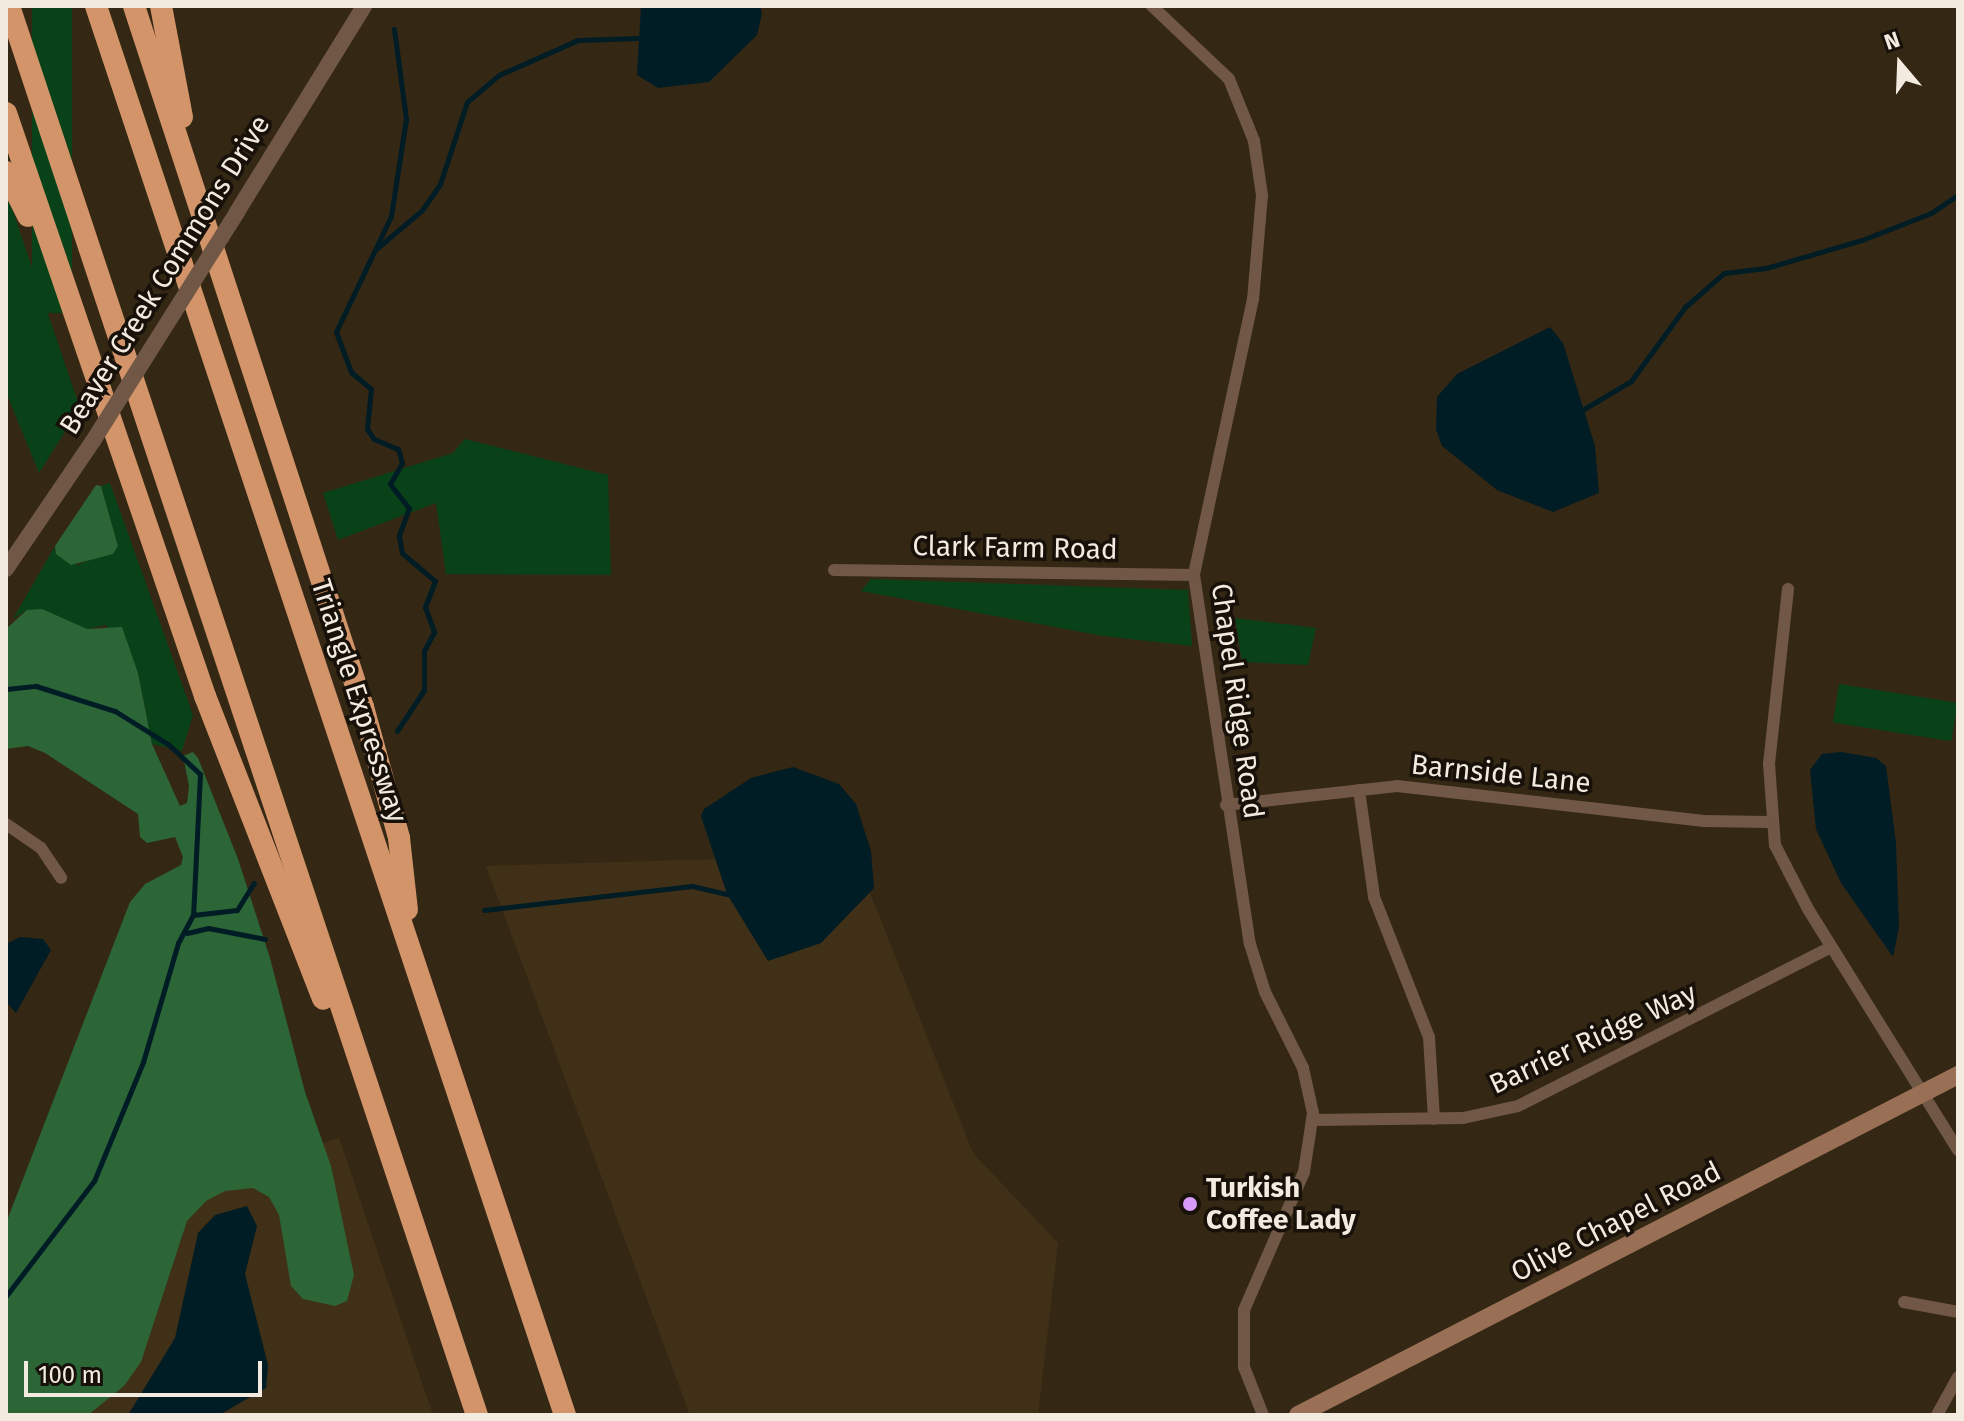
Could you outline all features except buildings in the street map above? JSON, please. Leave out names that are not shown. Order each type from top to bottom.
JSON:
[{"type":"highway","points":[[9,6],[477,1415]]},
{"type":"highway","name":"Triangle Expressway","points":[[96,6],[565,1415]]},
{"type":"highway","points":[[134,6],[371,735],[399,838],[412,955]]},
{"type":"highway","points":[[161,6],[192,181]]},
{"type":"highway","points":[[6,113],[205,696],[323,999],[349,1035]]},
{"type":"highway","points":[[6,172],[63,285]]},
{"type":"main road","name":"Olive Chapel Road","points":[[1298,1415],[1958,1075]]},
{"type":"street","name":"Beaver Creek Commons Drive","points":[[6,569],[93,441],[364,6]]},
{"type":"street","name":"Chapel Ridge Road","points":[[1152,6],[1229,79],[1254,141],[1262,195],[1253,299],[1194,575],[1226,805],[1250,944],[1265,992],[1303,1068],[1313,1120],[1304,1172],[1244,1310],[1244,1367],[1263,1415]]},
{"type":"street","name":"Clark Farm Road","points":[[834,570],[1194,575]]},
{"type":"street","points":[[1788,589],[1769,764],[1770,822],[1788,874],[1831,947],[1926,1092],[1958,1150]]},
{"type":"street","name":"Barnside Lane","points":[[1226,805],[1397,786],[1704,821],[1770,822]]},
{"type":"street","points":[[1359,790],[1374,897],[1429,1037],[1434,1119]]},
{"type":"street","points":[[6,824],[41,848],[61,878]]},
{"type":"street","name":"Barrier Ridge Way","points":[[1313,1120],[1434,1119],[1488,1115],[1532,1100],[1831,947]]},
{"type":"street","points":[[1904,1302],[1958,1312]]},
{"type":"street","points":[[1937,1415],[1958,1377]]},
{"type":"shaded area","points":[[855,855],[973,1153],[1058,1243],[1038,1415],[690,1415],[486,866]]},
{"type":"shaded area","points":[[339,1138],[433,1415],[72,1415],[176,1216],[249,1166]]},
{"type":"green space","points":[[32,6],[72,6],[72,313],[32,313]]},
{"type":"green space","points":[[6,191],[80,408],[39,473],[6,392]]},
{"type":"green space","points":[[465,439],[608,475],[611,575],[446,574],[436,503],[338,540],[323,493],[453,453]]},
{"type":"green space","points":[[110,483],[193,715],[182,751],[152,744],[138,673],[106,625],[87,629],[27,610],[13,619],[55,546],[56,554],[78,565],[118,546],[101,486]]},
{"type":"green space","points":[[96,485],[101,486],[118,546],[113,554],[71,565],[56,554],[55,546]]},
{"type":"green space","points":[[871,579],[1188,590],[1192,646],[1103,636],[861,591]]},
{"type":"green space","points":[[42,609],[87,629],[122,627],[138,673],[152,744],[180,806],[187,803],[189,786],[183,756],[193,752],[198,758],[238,859],[270,958],[305,1092],[331,1166],[354,1275],[347,1301],[335,1306],[303,1299],[291,1286],[279,1215],[269,1197],[253,1188],[225,1191],[206,1201],[187,1221],[141,1362],[124,1386],[88,1415],[6,1415],[6,1223],[130,902],[145,884],[181,865],[183,857],[175,837],[147,843],[140,837],[138,814],[45,753],[28,746],[6,749],[6,629],[27,610]]},
{"type":"green space","points":[[1235,618],[1316,628],[1308,665],[1242,662]]},
{"type":"green space","points":[[1839,684],[1958,703],[1951,741],[1833,723]]},
{"type":"water","points":[[641,6],[760,6],[762,13],[757,35],[709,82],[658,88],[637,75]]},
{"type":"water","points":[[1550,327],[1563,343],[1595,446],[1599,493],[1553,512],[1497,490],[1442,446],[1436,429],[1437,397],[1457,374]]},
{"type":"water","points":[[1841,752],[1876,758],[1886,766],[1896,843],[1899,927],[1893,957],[1841,883],[1816,829],[1810,770],[1822,754]]},
{"type":"water","points":[[793,767],[839,784],[856,804],[871,851],[874,888],[821,943],[768,961],[727,894],[701,816],[704,809],[751,778]]},
{"type":"water","points":[[20,937],[43,939],[51,950],[16,1013],[6,1002],[6,944]]},
{"type":"water","points":[[247,1206],[257,1226],[245,1274],[268,1365],[266,1388],[219,1415],[128,1415],[175,1338],[198,1233],[215,1215]]},
{"type":"waterway","points":[[394,29],[406,119],[391,216],[336,332],[351,372],[371,389],[367,429],[374,439],[398,449],[402,463],[390,484],[409,508],[399,536],[402,553],[435,581],[425,607],[434,632],[424,651],[424,690],[397,731]]},
{"type":"waterway","points":[[375,250],[422,210],[440,184],[467,102],[499,75],[578,40],[640,38]]},
{"type":"waterway","points":[[1584,409],[1631,381],[1685,307],[1724,273],[1766,268],[1862,240],[1931,213],[1958,195]]},
{"type":"waterway","points":[[6,689],[36,686],[115,711],[168,744],[200,774],[193,915]]},
{"type":"waterway","points":[[6,1296],[94,1181],[143,1062],[178,943],[193,915],[237,910],[254,883]]},
{"type":"waterway","points":[[484,910],[692,886],[727,894]]},
{"type":"waterway","points":[[187,933],[208,928],[265,939]]},
{"type":"place","name":"Turkish Coffee Lady","points":[[1190,1204]]}]
